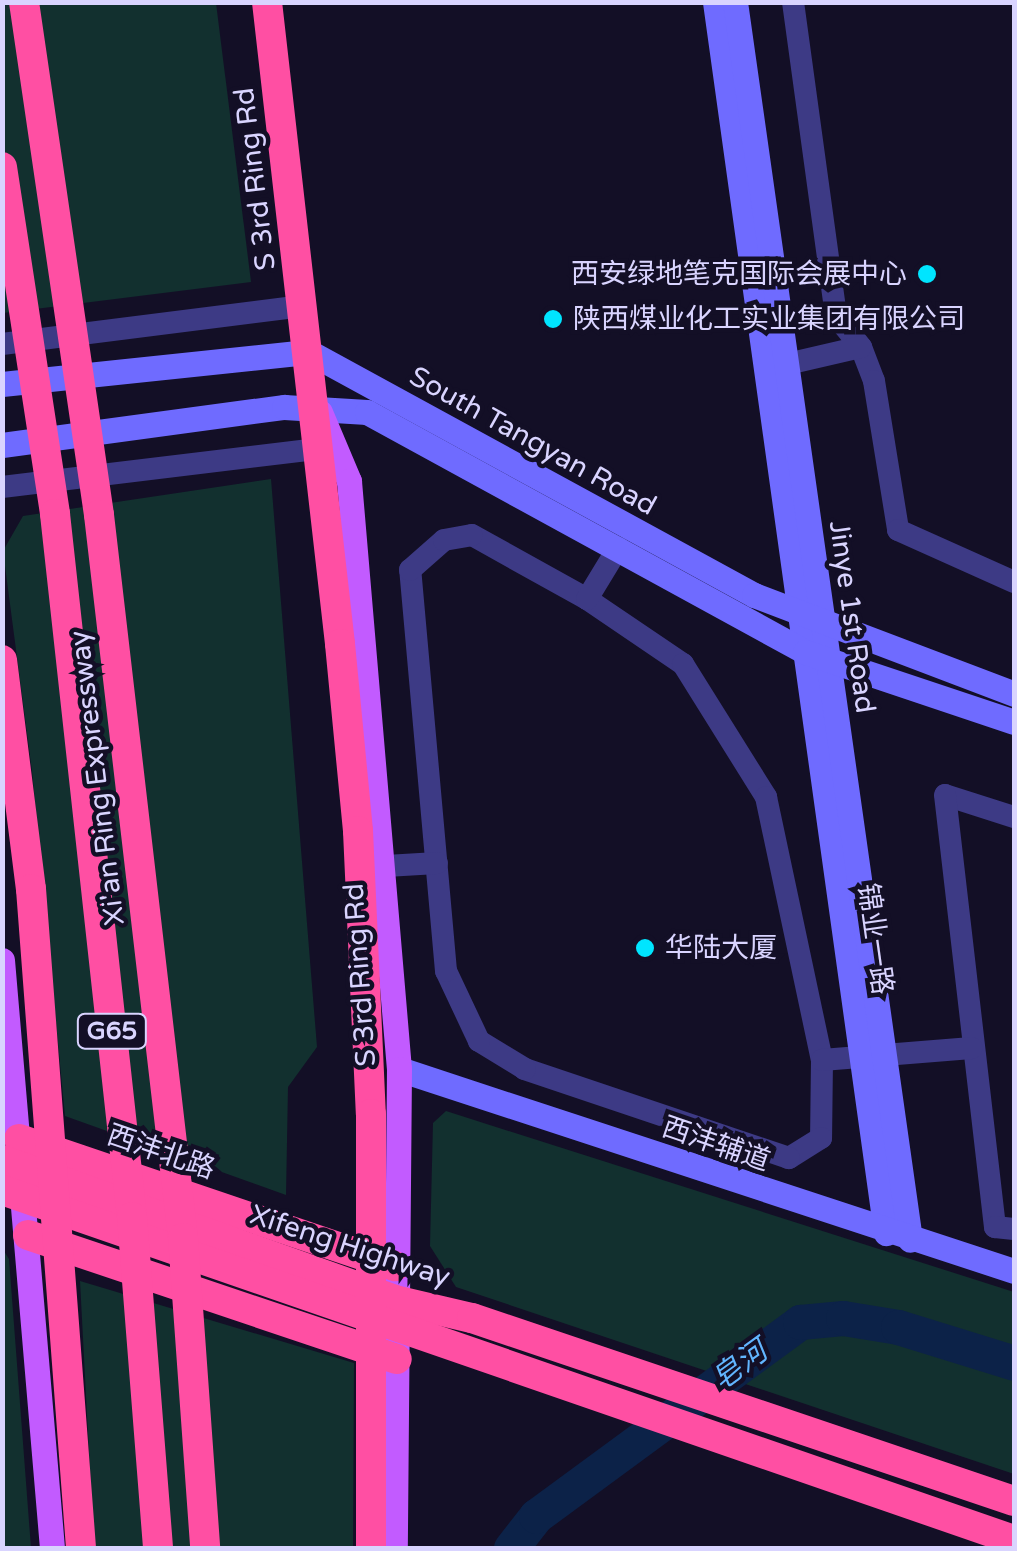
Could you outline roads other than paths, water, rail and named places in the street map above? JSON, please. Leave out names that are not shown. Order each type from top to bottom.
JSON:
[{"type":"highway","name":"Xi'an Ring Expressway","points":[[24,2],[99,515],[183,1238],[206,1548]]},
{"type":"highway","name":"S 3rd Ring Rd","points":[[267,2],[308,352],[318,406],[358,831],[372,1114],[370,1548]]},
{"type":"highway","name":"Xi'an Ring Expressway","points":[[2,167],[56,514],[132,1217],[158,1548]]},
{"type":"highway","points":[[2,660],[31,889],[81,1548]]},
{"type":"highway","name":"西沣北路","points":[[14,1171],[396,1266]]},
{"type":"highway","name":"Xifeng Highway","points":[[14,1171],[396,1329],[758,1452]]},
{"type":"highway","points":[[28,1235],[396,1329]]},
{"type":"highway","name":"Xifeng Highway","points":[[396,1329],[472,1318],[1014,1501]]},
{"type":"highway","points":[[758,1452],[1014,1540]]},
{"type":"highway","points":[[758,1452],[974,1548]]},
{"type":"main road","name":"S 3rd Ring Rd","points":[[318,406],[349,481],[386,866],[399,1070],[395,1548]]},
{"type":"main road","points":[[2,960],[14,1171],[28,1235],[52,1548]]},
{"type":"street","name":"Jinye 1st Road","points":[[715,2],[777,367]]},
{"type":"street","name":"Jinye 1st Road","points":[[735,2],[777,367],[816,656]]},
{"type":"street","points":[[794,2],[836,316],[861,347],[874,381],[898,530],[1014,582]]},
{"type":"street","points":[[2,344],[303,306]]},
{"type":"street","points":[[777,367],[861,347]]},
{"type":"street","points":[[2,384],[308,352]]},
{"type":"street","name":"South Tangyan Road","points":[[308,352],[813,620],[1014,694]]},
{"type":"street","name":"South Tangyan Road","points":[[2,444],[318,406],[367,412],[816,656],[1014,722]]},
{"type":"street","points":[[2,487],[322,448]]},
{"type":"street","points":[[472,535],[587,599],[683,664],[766,797],[822,1060],[821,1138],[790,1158],[525,1069],[479,1041],[446,971],[410,570],[444,540],[472,535]]},
{"type":"street","points":[[587,599],[618,548]]},
{"type":"street","name":"锦业一路","points":[[816,656],[872,1057]]},
{"type":"street","points":[[1014,818],[944,795],[995,1227],[1014,1230]]},
{"type":"street","points":[[386,866],[438,862]]},
{"type":"street","points":[[822,1060],[972,1048]]},
{"type":"street","points":[[872,1057],[898,1237]]},
{"type":"street","name":"西沣辅道","points":[[399,1070],[898,1237],[1014,1270]]},
{"type":"waterway","name":"皂河","points":[[511,1548],[536,1516],[800,1322],[843,1318],[898,1327],[1014,1363]]},
{"type":"place","name":"西安绿地笔克国际会展中心","points":[[927,274]]},
{"type":"place","name":"陕西煤业化工实业集团有限公司","points":[[553,319]]},
{"type":"place","name":"华陆大厦","points":[[645,948]]}]
